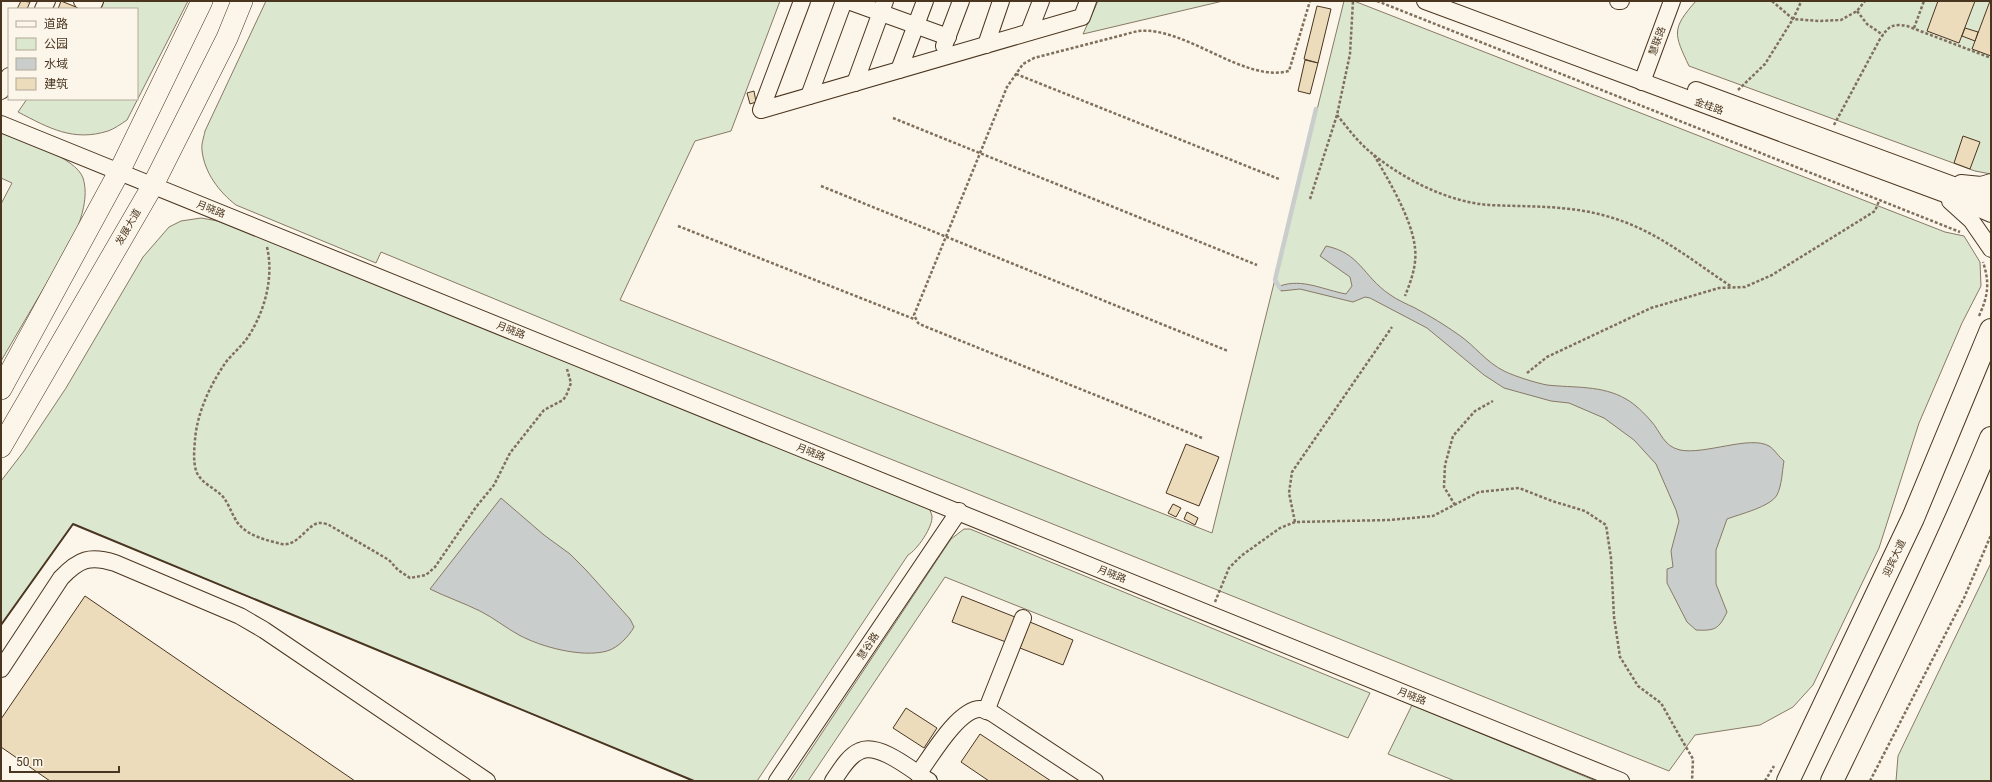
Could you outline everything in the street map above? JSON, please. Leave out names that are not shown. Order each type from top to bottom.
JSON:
[{"type":"highway","name":"迎宾大道","points":[[1788,781],[1913,518],[1984,326]]},
{"type":"highway","points":[[1832,781],[1919,601],[1969,492],[1991,438]]},
{"type":"main road","points":[[1,389],[119,172],[202,1]]},
{"type":"main road","name":"发展大道","points":[[1,447],[152,185],[227,38],[242,1]]},
{"type":"street","points":[[82,1],[93,5],[95,1]]},
{"type":"street","points":[[802,1],[762,110],[1082,17],[1088,1]]},
{"type":"street","points":[[809,96],[844,1]]},
{"type":"street","points":[[848,1],[882,7],[916,25],[948,36]]},
{"type":"street","points":[[899,70],[925,1]]},
{"type":"street","points":[[939,58],[961,1]]},
{"type":"street","points":[[986,45],[1001,1]]},
{"type":"street","points":[[1030,32],[1041,1]]},
{"type":"street","name":"金桂路","points":[[1425,1],[1827,138],[1943,188],[1991,214]]},
{"type":"street","name":"金桂路","points":[[1457,1],[1644,76],[1943,188],[1991,199]]},
{"type":"street","name":"慧联路","points":[[1644,76],[1672,1]]},
{"type":"street","points":[[855,83],[882,7]]},
{"type":"street","points":[[1,91],[8,78]]},
{"type":"street","name":"月晓路","points":[[1,124],[1621,781]]},
{"type":"street","points":[[1943,188],[1981,185],[1991,182]]},
{"type":"street","points":[[1943,188],[1971,220],[1986,254]]},
{"type":"street","name":"慧谷路","points":[[777,781],[958,511]]},
{"type":"street","points":[[1,669],[61,578],[74,565],[87,560],[100,558],[240,616],[264,630],[487,781]]},
{"type":"street","points":[[986,711],[1023,618]]},
{"type":"street","points":[[833,781],[849,759],[860,750],[876,749],[893,758],[923,778],[947,734],[967,713],[980,709],[986,711],[1095,781]]},
{"type":"path","points":[[915,319],[916,309],[1007,87],[1023,64],[1034,58],[1147,30],[1163,32],[1257,70],[1280,73],[1289,70],[1310,1]]},
{"type":"path","points":[[1310,199],[1337,115],[1350,54],[1353,1]]},
{"type":"path","points":[[1377,1],[1966,235]]},
{"type":"path","points":[[1772,1],[1793,19],[1819,21],[1841,20],[1857,11],[1865,1]]},
{"type":"path","points":[[1914,28],[1924,1]]},
{"type":"path","points":[[1736,91],[1765,64],[1802,2]]},
{"type":"path","points":[[1857,11],[1867,24],[1883,35]]},
{"type":"path","points":[[1827,138],[1883,35],[1887,29],[1897,24],[1914,28],[1991,58]]},
{"type":"path","points":[[1016,74],[1278,180]]},
{"type":"path","points":[[1337,115],[1374,155],[1394,190],[1404,212],[1415,248],[1412,279],[1405,296]]},
{"type":"path","points":[[893,118],[1257,265]]},
{"type":"path","points":[[1374,155],[1434,192],[1460,200],[1488,205],[1573,208],[1607,216],[1627,223],[1667,241],[1732,287]]},
{"type":"path","points":[[821,186],[1228,351]]},
{"type":"path","points":[[1527,373],[1547,357],[1651,308],[1719,288],[1745,287],[1772,275],[1875,212],[1879,200]]},
{"type":"path","points":[[678,226],[915,319],[924,326],[1202,438]]},
{"type":"path","points":[[264,230],[270,256],[270,272],[267,292],[262,308],[248,338],[227,361],[208,393],[196,430],[194,454],[197,473],[203,482],[223,497],[237,522],[246,531],[258,537],[284,544],[291,544],[315,524],[320,523],[329,525],[389,560],[405,575],[417,578],[426,575],[435,567],[494,485],[510,453],[525,433],[544,410],[563,400],[566,396],[571,383],[562,351]]},
{"type":"path","points":[[1984,326],[1988,290],[1986,254]]},
{"type":"path","points":[[1295,522],[1289,493],[1292,472],[1392,327]]},
{"type":"path","points":[[1455,505],[1444,487],[1445,465],[1453,436],[1475,411],[1493,401]]},
{"type":"path","points":[[1209,614],[1229,568],[1241,556],[1280,528],[1295,522],[1433,516],[1479,492],[1519,488],[1552,501],[1585,511],[1606,525],[1611,558],[1614,616],[1620,657],[1638,686],[1660,704],[1680,735],[1693,759],[1692,781]]},
{"type":"path","points":[[1870,781],[1964,598],[1991,534]]},
{"type":"path","points":[[1765,781],[1776,761]]},
{"type":"green space","points":[[104,1],[188,1],[138,99],[138,8],[101,8]]},
{"type":"green space","points":[[266,1],[780,1],[731,131],[695,141],[620,300],[1212,533],[1344,1],[1354,1],[1945,232],[1964,236],[1980,262],[1981,286],[1962,323],[1919,423],[1879,548],[1813,685],[1793,707],[1760,725],[1695,735],[1669,771],[611,347],[381,252],[376,263],[236,205],[218,188],[209,174],[203,158],[202,143],[205,131]]},
{"type":"green space","points":[[1098,1],[1223,1],[1083,34]]},
{"type":"green space","points":[[1696,1],[1991,1],[1991,174],[1975,171],[1689,66],[1680,46],[1678,32],[1682,18]]},
{"type":"green space","points":[[26,100],[137,100],[127,120],[115,128],[95,134],[84,135],[62,132],[18,112]]},
{"type":"green space","points":[[1,133],[47,150],[70,163],[78,170],[83,178],[85,185],[85,200],[80,222],[75,235],[1,361],[1,204],[12,183],[1,178]]},
{"type":"green space","points":[[201,218],[224,222],[927,504],[932,516],[930,526],[920,543],[908,555],[757,781],[694,781],[73,524],[1,625],[1,481],[24,451],[66,388],[143,257],[169,227],[181,221]]},
{"type":"green space","points":[[964,529],[970,529],[1370,693],[1348,738],[945,577],[808,781],[790,781],[951,539]]},
{"type":"green space","points":[[1991,563],[1991,781],[1896,781],[1898,756]]},
{"type":"green space","points":[[1412,705],[1596,781],[1455,781],[1388,754]]},
{"type":"water","points":[[1326,246],[1347,254],[1389,294],[1426,314],[1465,339],[1492,363],[1508,373],[1537,383],[1598,389],[1617,395],[1629,401],[1639,409],[1651,421],[1666,442],[1674,448],[1680,450],[1702,450],[1751,443],[1761,443],[1773,449],[1784,461],[1781,483],[1777,495],[1762,507],[1727,519],[1716,550],[1716,584],[1727,612],[1719,625],[1716,628],[1708,630],[1696,630],[1687,622],[1667,583],[1667,569],[1673,567],[1671,551],[1679,521],[1676,510],[1656,464],[1634,440],[1604,418],[1569,403],[1551,401],[1504,388],[1484,375],[1427,328],[1370,298],[1365,297],[1353,302],[1300,289],[1281,291],[1280,286],[1296,283],[1346,294],[1352,286],[1350,277],[1320,256]]},
{"type":"water","points":[[501,498],[544,535],[570,554],[630,619],[634,627],[626,638],[619,644],[607,651],[586,653],[562,650],[539,644],[514,632],[480,611],[430,589]]},
{"type":"building","points":[[21,1],[30,2],[27,8],[18,8]]},
{"type":"building","points":[[61,1],[78,8],[58,8]]},
{"type":"building","points":[[1938,1],[1975,1],[1959,43],[1927,31]]},
{"type":"building","points":[[1991,1],[1991,56],[1972,49]]},
{"type":"building","points":[[1317,6],[1331,9],[1318,63],[1304,59]]},
{"type":"building","points":[[1965,28],[1978,32],[1975,41],[1962,36]]},
{"type":"building","points":[[1305,60],[1318,63],[1310,94],[1298,91]]},
{"type":"building","points":[[754,91],[756,102],[750,104],[747,93]]},
{"type":"building","points":[[1963,136],[1980,142],[1970,169],[1954,163]]},
{"type":"building","points":[[1186,444],[1219,457],[1199,506],[1166,493]]},
{"type":"building","points":[[1173,504],[1181,508],[1176,517],[1168,513]]},
{"type":"building","points":[[1187,512],[1198,518],[1195,525],[1184,519]]},
{"type":"building","points":[[85,596],[355,781],[50,781],[1,747],[1,719]]},
{"type":"building","points":[[962,596],[1015,617],[1006,642],[952,622]]},
{"type":"building","points":[[1030,622],[1073,640],[1063,665],[1020,648]]},
{"type":"building","points":[[906,708],[937,728],[924,748],[893,728]]},
{"type":"building","points":[[980,734],[1051,781],[989,781],[961,762]]},
{"type":"waterway","points":[[1280,288],[1275,280],[1316,109]]},
{"type":"wall","points":[[1,625],[73,524],[694,781]]}]
